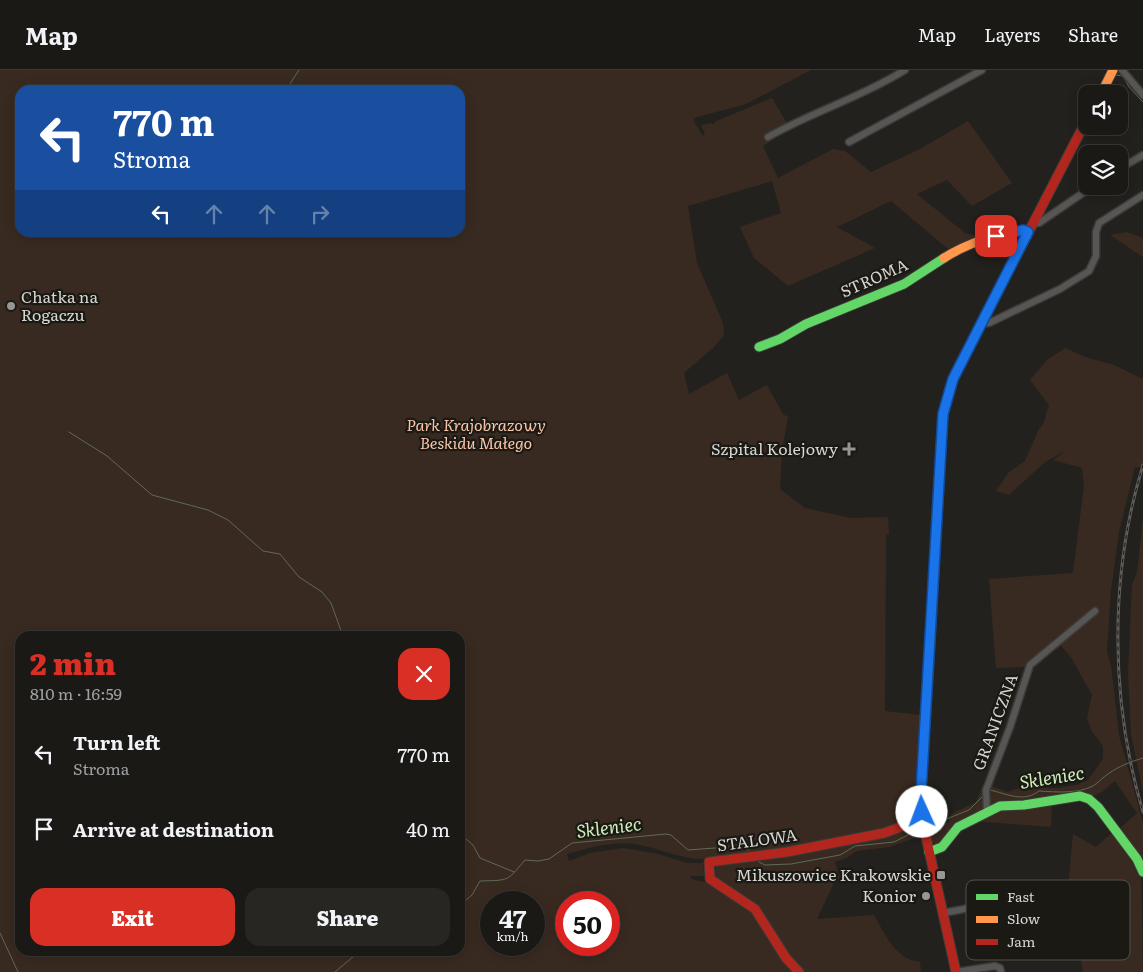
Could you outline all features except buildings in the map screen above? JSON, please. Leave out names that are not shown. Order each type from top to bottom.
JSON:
[{"type":"street","points":[[768,138],[795,122],[844,102],[905,70]]},
{"type":"street","points":[[849,142],[982,70]]},
{"type":"street","points":[[1106,85],[1113,70]]},
{"type":"street","points":[[1122,70],[1143,95]]},
{"type":"street","points":[[1001,972],[1000,968],[996,966],[956,972],[923,817],[921,782],[943,414],[953,379],[1079,135]]},
{"type":"street","points":[[1128,164],[1143,155]]},
{"type":"street","points":[[1031,228],[1080,195]]},
{"type":"street","points":[[982,324],[989,323],[1089,271],[1096,256],[1096,232],[1099,223],[1143,196]]},
{"type":"street","name":"STROMA","points":[[759,347],[780,339],[806,324],[904,284],[948,255],[967,246],[1008,232],[1031,228]]},
{"type":"street","name":"GRANICZNA","points":[[987,813],[986,790],[1010,728],[1030,665],[1095,611]]},
{"type":"street","points":[[929,852],[942,847],[954,830],[1005,804],[1024,805],[1075,796],[1085,797],[1098,807],[1137,859],[1143,872]]},
{"type":"street","name":"STALOWA","points":[[800,972],[785,958],[754,909],[742,898],[710,879],[709,862],[787,852],[884,833],[923,817]]},
{"type":"street","points":[[943,913],[966,909]]},
{"type":"green space","name":"Park Krajobrazowy Beskidu Małego","points":[[0,70],[811,70],[746,104],[694,118],[694,122],[703,136],[705,134],[701,125],[711,123],[713,125],[716,121],[772,98],[790,129],[763,146],[778,178],[833,149],[845,151],[871,172],[920,149],[968,121],[1012,183],[972,206],[947,180],[917,194],[965,233],[980,236],[948,249],[891,201],[837,227],[875,248],[788,286],[754,258],[740,227],[781,213],[772,181],[688,206],[697,263],[723,323],[724,335],[713,348],[684,373],[689,394],[727,373],[739,400],[767,385],[783,414],[788,417],[782,450],[780,489],[805,508],[851,518],[888,517],[889,534],[886,535],[885,711],[921,715],[915,802],[908,808],[907,819],[891,829],[755,855],[709,859],[690,858],[627,843],[583,849],[567,854],[569,861],[590,853],[623,848],[658,854],[687,863],[703,863],[704,876],[691,876],[691,879],[713,884],[749,906],[797,972],[0,972]]},
{"type":"green space","points":[[1126,232],[1143,238],[1143,257],[1110,235]]},
{"type":"green space","points":[[1065,348],[1088,358],[1114,365],[1143,379],[1143,468],[1135,467],[1119,532],[1111,590],[1107,652],[1111,665],[1119,735],[1143,823],[1143,867],[1116,832],[1137,813],[1115,781],[1102,792],[1090,798],[1019,804],[953,827],[937,845],[932,842],[929,834],[933,832],[929,827],[950,822],[949,817],[955,812],[976,802],[984,783],[1007,792],[1019,788],[1057,788],[1076,785],[1088,780],[1103,759],[1103,746],[1092,732],[1087,718],[1092,695],[1072,659],[1054,637],[1052,642],[1026,667],[996,668],[989,579],[1073,573],[1084,486],[1082,468],[1053,460],[1068,449],[1044,463],[1009,495],[996,491],[1008,473],[1025,461],[1044,422],[1049,405],[1030,380],[1047,360]]},
{"type":"green space","points":[[1143,519],[1143,793],[1131,734],[1128,674],[1132,585],[1137,572]]},
{"type":"green space","points":[[1052,801],[1051,827],[974,821],[997,808]]},
{"type":"green space","points":[[911,824],[914,828],[918,827],[920,836],[889,847],[857,851],[835,862],[840,880],[834,883],[817,919],[874,915],[892,945],[904,956],[920,962],[921,972],[802,972],[793,965],[765,922],[716,881],[713,875],[717,864]]},
{"type":"green space","points":[[1113,832],[1141,872],[1143,972],[1083,972],[1081,960],[1130,960],[1130,880],[1069,880],[1073,834],[1096,847]]},
{"type":"waterway","points":[[289,85],[299,70]]},
{"type":"waterway","points":[[1116,75],[1123,76],[1129,87],[1143,102]]},
{"type":"waterway","points":[[69,432],[107,456],[152,495],[208,510],[228,520],[263,551],[280,554],[299,577],[322,592],[331,603],[341,631]]},
{"type":"waterway","name":"Skleniec","points":[[990,790],[1021,797],[1033,795],[1039,791],[1066,792],[1087,789],[1120,766],[1143,758]]},
{"type":"waterway","name":"Skleniec","points":[[929,826],[969,810],[983,796]]},
{"type":"waterway","name":"Skleniec","points":[[759,862],[765,865],[791,864],[840,855],[855,846],[894,842],[920,829]]},
{"type":"waterway","name":"Skleniec","points":[[465,901],[472,895],[480,881],[507,878],[525,860],[538,861],[549,859],[572,843],[666,834],[671,835],[688,850],[742,846],[749,850]]},
{"type":"waterway","points":[[465,838],[473,845],[480,858],[514,872]]},
{"type":"waterway","name":"Skleniec","points":[[0,933],[18,972]]},
{"type":"waterway","name":"Skleniec","points":[[335,972],[354,956]]},
{"type":"railway","points":[[1143,465],[1132,507],[1124,550],[1119,594],[1118,638],[1124,727],[1132,770],[1143,812]]},
{"type":"traffic: fast","points":[[759,347],[780,339],[806,324],[904,284],[944,258]]},
{"type":"traffic: fast","points":[[929,852],[942,847],[958,827],[1000,806],[1024,805],[1080,796],[1089,799],[1098,807],[1137,859],[1143,872]]},
{"type":"traffic: slow","points":[[1106,85],[1113,70]]},
{"type":"traffic: slow","points":[[944,258],[985,239],[1010,232],[1028,232]]},
{"type":"traffic: slow","points":[[930,645],[943,414],[953,379],[980,326]]},
{"type":"traffic: jam","points":[[980,326],[1079,135]]},
{"type":"traffic: jam","points":[[930,645],[921,792],[926,837],[956,972]]},
{"type":"traffic: jam","points":[[799,972],[786,958],[755,909],[710,879],[709,862],[787,852],[884,833],[898,828],[922,814]]},
{"type":"place","name":"Chatka na Rogaczu","points":[[11,306]]},
{"type":"place","name":"Szpital Kolejowy","points":[[849,449]]},
{"type":"place","name":"Mikuszowice Krakowskie","points":[[941,875]]},
{"type":"place","name":"Konior","points":[[926,896]]},
{"type":"route","points":[[922,812],[921,792],[931,617],[943,414],[946,397],[953,379],[1028,232],[1023,230],[996,236]]}]
